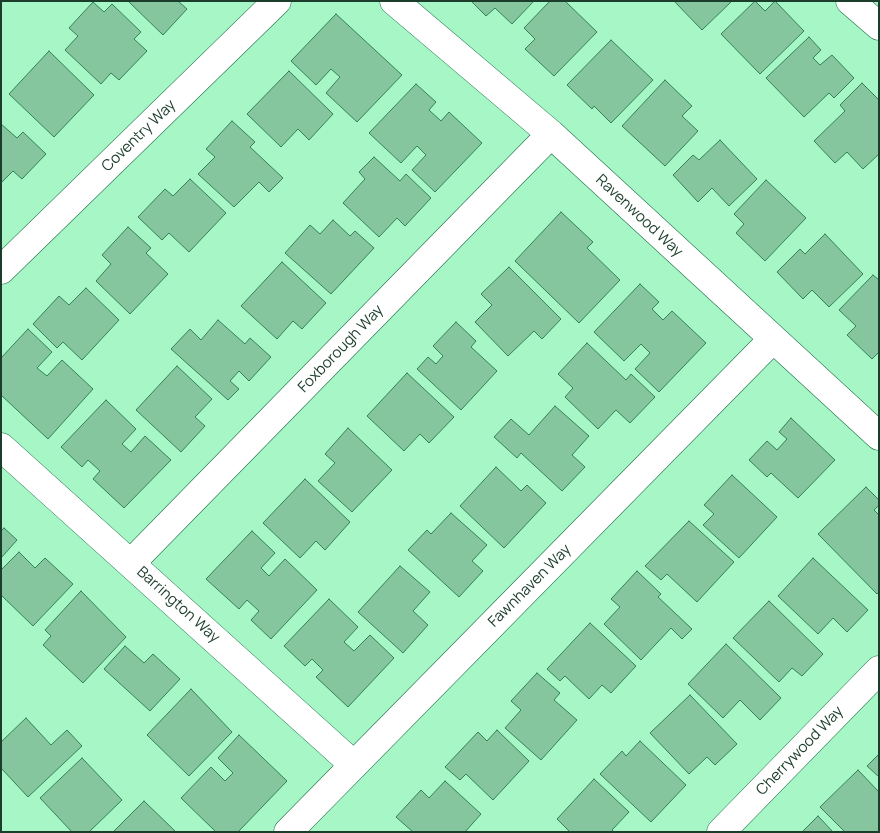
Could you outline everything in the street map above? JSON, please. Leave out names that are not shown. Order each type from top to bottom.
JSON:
[{"type":"street","name":"Coventry Way","points":[[1,270],[277,1]]},
{"type":"street","name":"Ravenwood Way","points":[[394,1],[551,134],[772,340],[879,436]]},
{"type":"street","points":[[850,1],[879,26]]},
{"type":"street","name":"Foxborough Way","points":[[131,563],[551,134]]},
{"type":"street","name":"Fawnhaven Way","points":[[288,832],[772,340]]},
{"type":"street","name":"Barrington Way","points":[[1,447],[354,765]]},
{"type":"street","name":"Cherrywood Way","points":[[722,832],[879,670]]},
{"type":"building","points":[[128,1],[178,1],[187,9],[163,35]]},
{"type":"building","points":[[471,1],[534,1],[512,24],[495,8],[486,16]]},
{"type":"building","points":[[550,1],[565,1],[597,32],[554,76],[525,49],[535,39],[524,28]]},
{"type":"building","points":[[674,1],[732,1],[702,30]]},
{"type":"building","points":[[755,1],[765,11],[775,1],[804,31],[760,74],[721,34]]},
{"type":"building","points":[[93,2],[104,12],[112,4],[141,32],[134,39],[147,51],[119,80],[111,73],[101,84],[65,50],[78,36],[69,28]]},
{"type":"building","points":[[336,14],[402,75],[357,122],[326,93],[340,77],[331,69],[316,85],[291,61]]},
{"type":"building","points":[[809,37],[821,50],[813,58],[820,65],[832,55],[854,78],[834,98],[829,93],[804,117],[766,78]]},
{"type":"building","points":[[611,40],[653,80],[611,123],[594,106],[592,109],[567,85]]},
{"type":"building","points":[[49,51],[94,95],[54,137],[9,94]]},
{"type":"building","points":[[289,71],[333,114],[309,140],[298,129],[281,147],[247,114]]},
{"type":"building","points":[[665,80],[692,106],[682,116],[698,131],[665,166],[622,126]]},
{"type":"building","points":[[862,83],[879,100],[879,154],[863,169],[847,152],[835,163],[814,141],[845,111],[840,105]]},
{"type":"building","points":[[416,84],[436,102],[429,110],[441,121],[449,112],[482,143],[435,192],[412,170],[426,155],[417,146],[401,163],[369,133]]},
{"type":"building","points":[[232,121],[255,142],[250,147],[283,178],[269,192],[259,182],[234,207],[198,174],[215,157],[206,149]]},
{"type":"building","points":[[1,124],[17,138],[23,132],[46,154],[22,179],[13,171],[1,183]]},
{"type":"building","points":[[720,140],[757,179],[729,206],[712,188],[698,202],[673,175],[693,155],[699,160]]},
{"type":"building","points":[[374,157],[400,181],[406,174],[431,198],[405,226],[397,218],[379,237],[343,203],[365,179],[359,172]]},
{"type":"building","points":[[190,179],[226,213],[189,252],[169,233],[162,240],[138,217],[165,189],[173,196]]},
{"type":"building","points":[[766,180],[806,218],[765,261],[736,233],[744,224],[734,214]]},
{"type":"building","points":[[561,212],[593,242],[587,248],[620,280],[579,323],[515,261]]},
{"type":"building","points":[[333,220],[350,236],[355,231],[374,248],[331,294],[285,253],[310,225],[320,234]]},
{"type":"building","points":[[128,227],[151,248],[146,253],[168,274],[130,314],[96,281],[111,264],[102,255]]},
{"type":"building","points":[[825,234],[863,274],[829,307],[812,290],[803,299],[777,272],[800,249],[805,254]]},
{"type":"building","points":[[282,262],[326,303],[302,329],[293,321],[277,339],[241,306]]},
{"type":"building","points":[[509,267],[561,319],[542,339],[534,331],[508,356],[475,322],[492,305],[481,294]]},
{"type":"building","points":[[873,275],[879,280],[879,352],[872,359],[847,335],[856,326],[839,310]]},
{"type":"building","points":[[640,284],[659,302],[652,309],[663,320],[672,311],[706,343],[659,392],[635,369],[650,353],[641,344],[624,361],[594,332]]},
{"type":"building","points":[[86,288],[119,320],[82,360],[63,342],[57,348],[33,324],[59,296],[69,305]]},
{"type":"building","points":[[218,320],[245,344],[250,338],[271,357],[249,381],[239,371],[230,381],[239,389],[228,400],[171,349],[190,329],[201,340]]},
{"type":"building","points":[[456,322],[476,341],[471,347],[497,371],[461,410],[417,369],[428,357],[436,364],[443,356],[433,346]]},
{"type":"building","points":[[28,329],[52,352],[37,368],[47,376],[62,360],[93,389],[48,439],[1,395],[1,358]]},
{"type":"building","points":[[587,343],[626,380],[631,374],[655,397],[630,423],[616,410],[598,429],[565,397],[573,388],[558,374]]},
{"type":"building","points":[[177,366],[212,399],[195,417],[205,426],[181,452],[136,410]]},
{"type":"building","points":[[407,373],[454,417],[429,443],[420,434],[404,451],[367,416]]},
{"type":"building","points":[[106,400],[136,429],[122,444],[131,452],[145,436],[171,460],[124,508],[93,479],[100,471],[88,460],[82,467],[61,447]]},
{"type":"building","points":[[555,406],[589,436],[572,455],[585,467],[562,491],[521,453],[517,458],[494,437],[511,419],[529,435]]},
{"type":"building","points":[[791,418],[835,460],[798,498],[771,473],[767,477],[749,460],[767,441],[777,450],[787,439],[779,432]]},
{"type":"building","points":[[348,428],[392,470],[352,512],[318,481],[335,463],[325,454]]},
{"type":"building","points":[[496,467],[521,491],[527,485],[546,503],[504,548],[460,506]]},
{"type":"building","points":[[732,475],[777,517],[739,558],[703,525],[714,514],[704,505]]},
{"type":"building","points":[[305,479],[350,522],[325,550],[316,541],[300,558],[263,523]]},
{"type":"building","points":[[866,487],[879,500],[879,505],[874,510],[879,515],[879,592],[877,594],[818,534]]},
{"type":"building","points":[[451,513],[487,545],[472,561],[483,571],[459,597],[408,550],[427,530],[431,534]]},
{"type":"building","points":[[689,521],[734,562],[697,602],[667,574],[661,580],[645,566]]},
{"type":"building","points":[[4,528],[17,540],[1,558],[1,531]]},
{"type":"building","points":[[252,531],[275,553],[261,568],[269,576],[285,559],[317,590],[271,639],[251,620],[259,611],[247,600],[239,609],[206,579]]},
{"type":"building","points":[[19,552],[35,568],[45,558],[73,584],[33,626],[1,595],[1,570]]},
{"type":"building","points":[[813,558],[868,610],[847,632],[833,618],[818,634],[778,596]]},
{"type":"building","points":[[400,566],[430,592],[413,611],[428,625],[403,653],[358,612]]},
{"type":"building","points":[[637,571],[661,594],[658,597],[692,629],[682,639],[671,628],[641,660],[604,624],[620,607],[611,599]]},
{"type":"building","points":[[81,591],[126,637],[83,683],[43,645],[51,636],[45,630]]},
{"type":"building","points":[[329,599],[358,627],[344,642],[354,651],[370,635],[394,658],[348,707],[316,677],[323,670],[312,659],[305,666],[284,646]]},
{"type":"building","points":[[769,601],[823,654],[802,676],[792,668],[779,682],[733,638]]},
{"type":"building","points":[[590,623],[636,666],[611,693],[602,685],[589,699],[565,676],[560,681],[547,669]]},
{"type":"building","points":[[726,644],[781,698],[760,720],[740,700],[723,718],[688,684]]},
{"type":"building","points":[[125,646],[144,663],[153,654],[180,679],[150,711],[104,669]]},
{"type":"building","points":[[537,673],[560,693],[554,700],[577,720],[541,760],[505,728],[521,710],[511,701]]},
{"type":"building","points":[[191,689],[232,732],[189,776],[147,735]]},
{"type":"building","points":[[690,695],[737,744],[715,765],[707,757],[689,774],[650,733]]},
{"type":"building","points":[[26,718],[51,745],[67,730],[82,746],[28,797],[1,768],[1,742]]},
{"type":"building","points":[[497,730],[529,761],[493,800],[466,774],[460,780],[445,767],[478,732],[487,741]]},
{"type":"building","points":[[239,735],[287,781],[238,832],[216,832],[181,798],[211,767],[225,781],[233,773],[218,758]]},
{"type":"building","points":[[640,741],[686,785],[651,822],[600,774],[622,751],[626,756]]},
{"type":"building","points":[[879,754],[879,777],[867,766]]},
{"type":"building","points":[[82,758],[122,800],[89,832],[72,832],[40,798]]},
{"type":"building","points":[[858,770],[879,792],[879,832],[845,832],[820,807]]},
{"type":"building","points":[[594,779],[629,812],[612,830],[614,832],[570,832],[557,819]]},
{"type":"building","points":[[445,781],[481,814],[465,832],[413,832],[396,817],[421,790],[429,798]]},
{"type":"building","points":[[144,801],[176,832],[113,832]]},
{"type":"building","points":[[818,816],[833,832],[802,832]]}]
